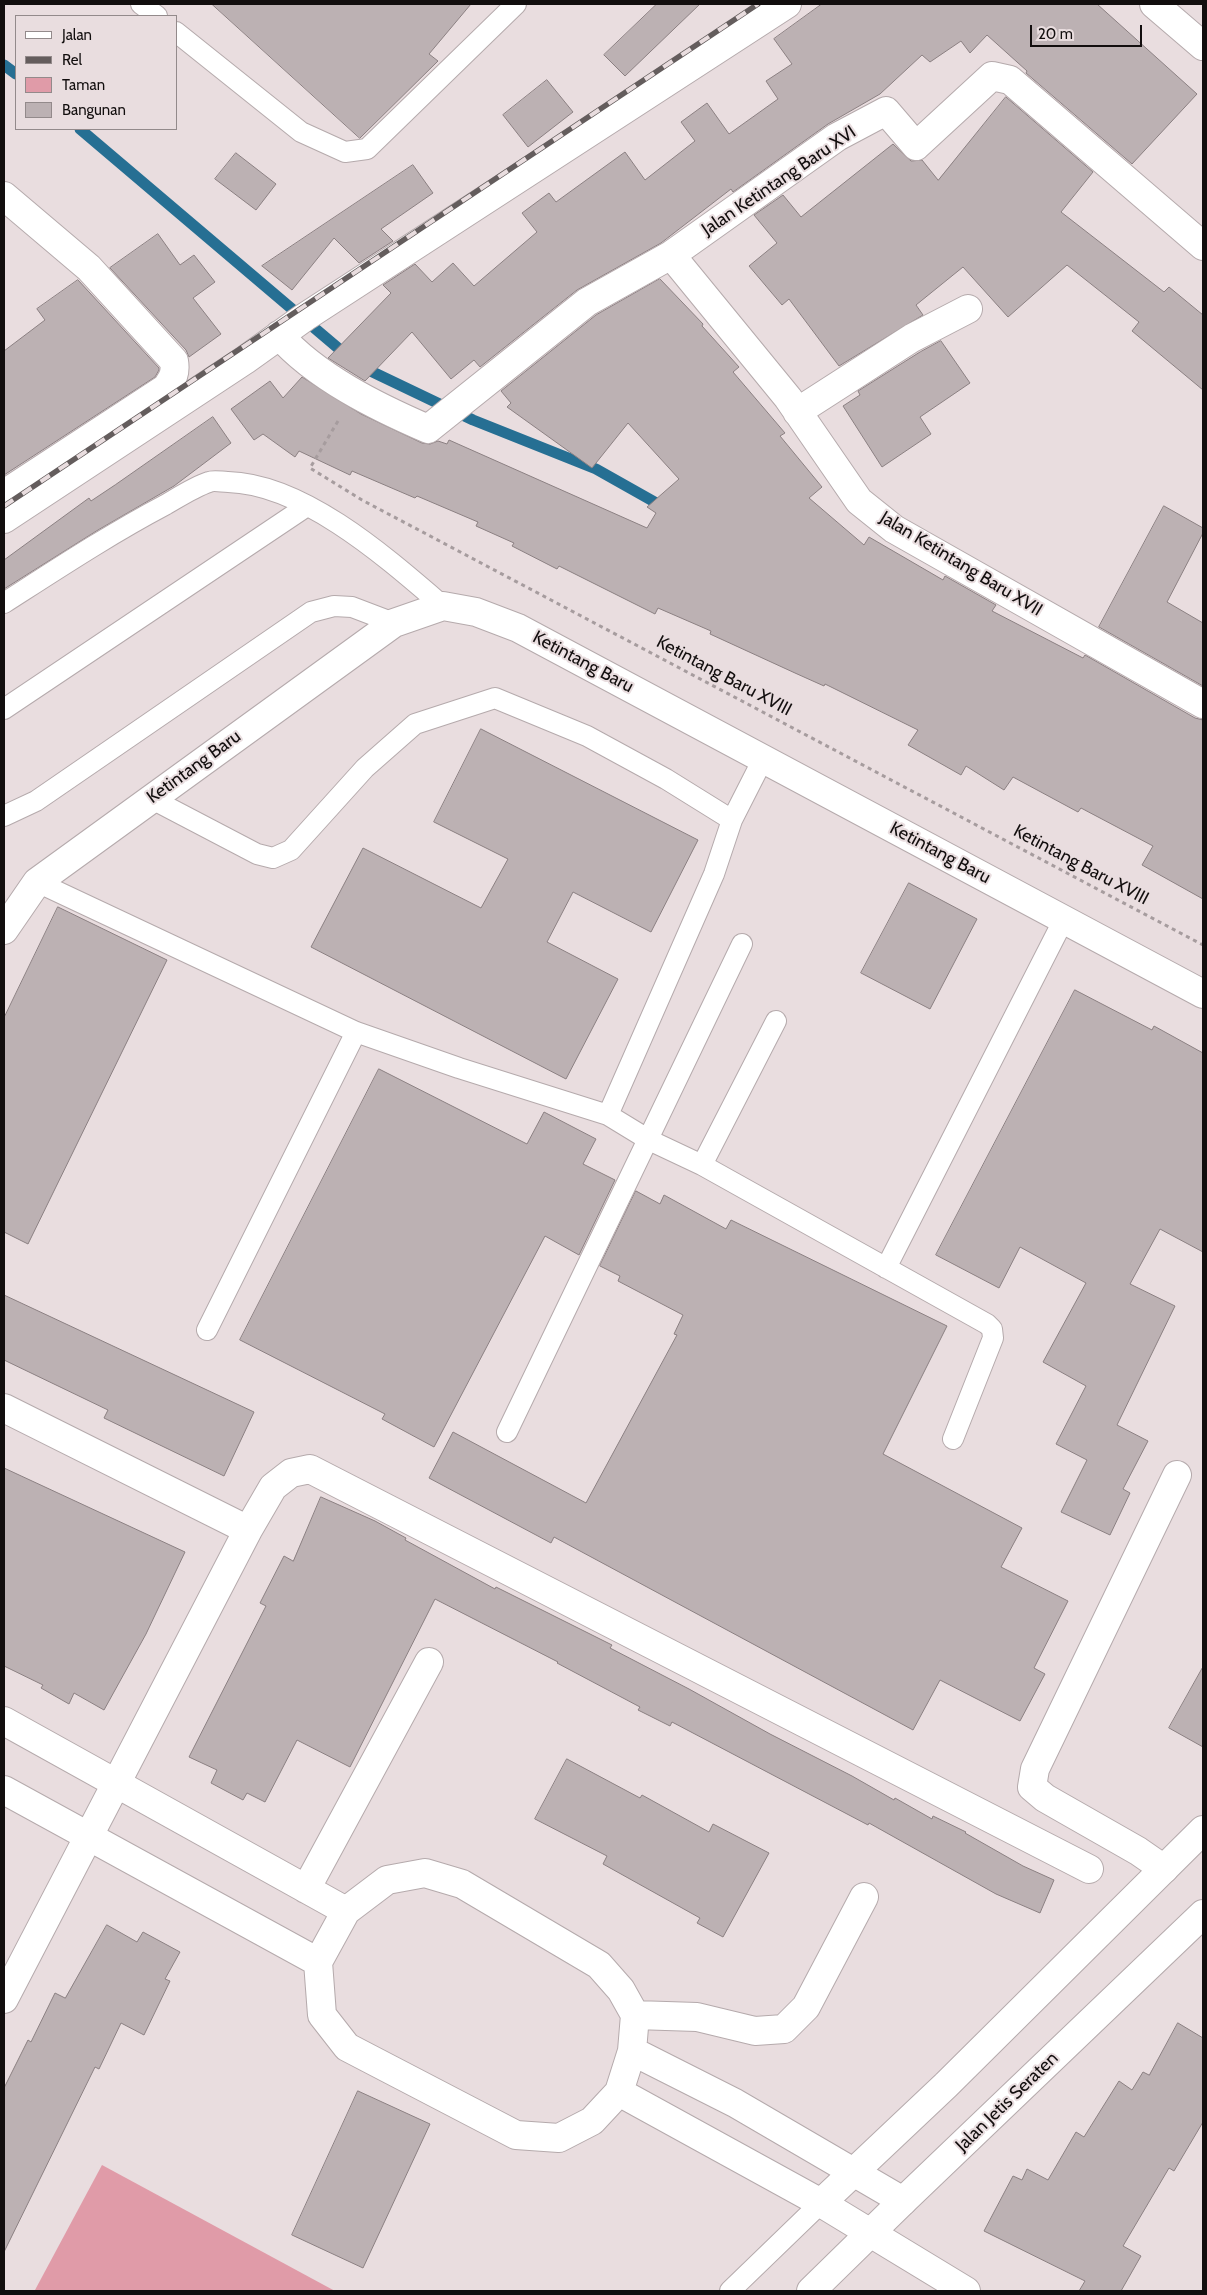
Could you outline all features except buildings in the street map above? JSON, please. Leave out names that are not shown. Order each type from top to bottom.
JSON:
[{"type":"street","points":[[4,519],[245,360],[305,317],[787,4]]},
{"type":"street","points":[[1154,4],[1203,46]]},
{"type":"street","name":"Jalan Ketintang Baru XVI","points":[[355,393],[393,414],[428,428],[587,302],[671,255],[837,137],[886,112],[916,146],[992,76],[1010,80],[1203,246]]},
{"type":"street","points":[[4,196],[89,268],[174,361],[175,370],[173,378],[166,388],[4,494]]},
{"type":"street","name":"Jalan Ketintang Baru XVII","points":[[671,255],[797,412],[859,501],[894,529],[1203,704]]},
{"type":"street","points":[[797,412],[912,338],[968,309]]},
{"type":"street","points":[[281,334],[294,352],[355,393]]},
{"type":"street","name":"Ketintang Baru","points":[[4,930],[37,882],[150,798],[394,624],[443,606],[476,612],[518,628],[1203,994]]},
{"type":"street","points":[[4,1408],[248,1530]]},
{"type":"street","points":[[4,1999],[248,1530],[274,1487],[291,1474],[310,1469],[1089,1869]]},
{"type":"street","points":[[1164,1869],[1138,1851],[1045,1798],[1032,1787],[1035,1769],[1177,1475]]},
{"type":"street","points":[[306,1889],[429,1662]]},
{"type":"street","points":[[4,1721],[346,1911]]},
{"type":"street","points":[[4,1790],[318,1962]]},
{"type":"street","points":[[821,2203],[946,2085],[1203,1830]]},
{"type":"street","points":[[425,1873],[462,1884],[599,1965],[620,1990],[635,2014],[632,2051],[618,2092],[592,2121],[559,2138],[516,2135],[347,2047],[322,2014],[318,1962],[346,1911],[387,1880],[425,1873]]},
{"type":"street","points":[[635,2014],[697,2017],[755,2031],[784,2029],[806,2006],[864,1897]]},
{"type":"street","name":"Jalan Jetis Seraten","points":[[812,2291],[903,2201],[1203,1914]]},
{"type":"street","points":[[632,2051],[735,2102],[903,2201]]},
{"type":"street","points":[[618,2092],[821,2203],[966,2291]]},
{"type":"lane","points":[[141,4],[156,15]]},
{"type":"lane","points":[[178,34],[301,132],[345,152],[367,148],[516,4]]},
{"type":"lane","points":[[4,602],[128,524],[210,481],[248,482],[272,490],[307,506],[349,531],[395,564],[443,606]]},
{"type":"lane","points":[[4,709],[307,506]]},
{"type":"lane","points":[[4,816],[36,801],[311,612],[334,606],[352,607],[394,624]]},
{"type":"lane","points":[[150,798],[258,854],[273,858],[291,850],[365,768],[415,724],[495,698],[587,736],[666,779],[732,820]]},
{"type":"lane","points":[[608,1115],[714,874],[732,820],[763,759]]},
{"type":"lane","points":[[37,882],[356,1032],[459,1068],[608,1115],[649,1140],[702,1165],[987,1324],[992,1329],[993,1338],[953,1439]]},
{"type":"lane","points":[[886,1268],[1064,919]]},
{"type":"lane","points":[[507,1432],[742,944]]},
{"type":"lane","points":[[702,1165],[776,1021]]},
{"type":"lane","points":[[207,1330],[356,1032]]},
{"type":"lane","points":[[730,2291],[821,2203]]},
{"type":"path","name":"Ketintang Baru XVIII","points":[[355,393],[310,468],[362,500],[1203,945]]},
{"type":"green space","points":[[102,2165],[335,2291],[35,2290]]},
{"type":"waterway","points":[[4,65],[15,73]]},
{"type":"waterway","points":[[81,130],[358,365],[473,420],[596,469],[667,509]]},
{"type":"railway","points":[[4,506],[758,4]]}]
